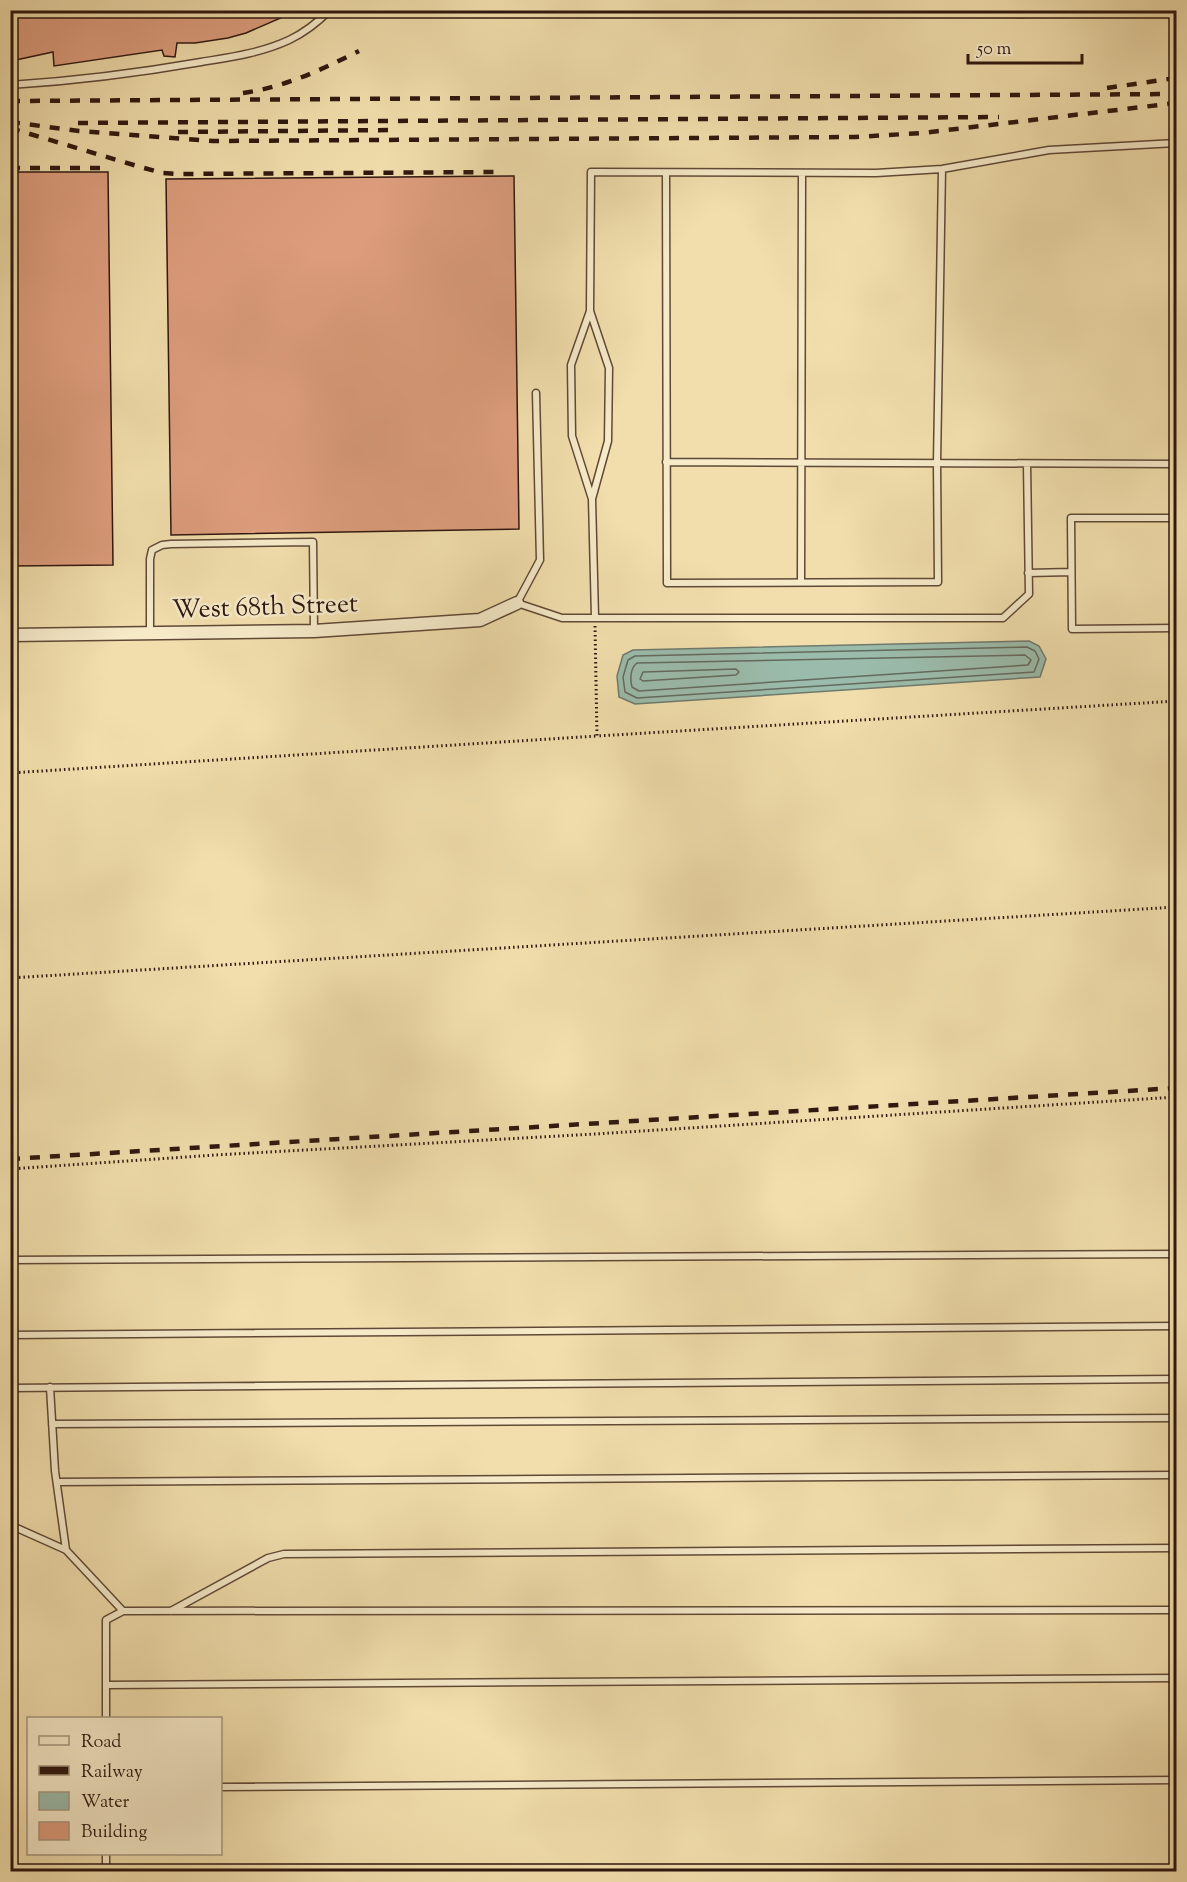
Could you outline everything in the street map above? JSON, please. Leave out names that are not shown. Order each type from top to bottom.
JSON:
[{"type":"street","name":"West 68th Street","points":[[10,635],[314,631],[480,620],[517,603]]},
{"type":"lane","points":[[10,85],[76,81],[254,52],[290,40],[316,23],[330,10]]},
{"type":"lane","points":[[957,12],[1023,14],[1036,10]]},
{"type":"lane","points":[[592,499],[608,441],[609,368],[590,311],[591,172],[876,173],[942,169],[1049,150],[1176,143]]},
{"type":"lane","points":[[666,173],[667,583],[938,582],[942,169]]},
{"type":"lane","points":[[801,582],[802,173]]},
{"type":"lane","points":[[590,311],[571,364],[572,436],[592,499],[595,617]]},
{"type":"lane","points":[[536,393],[540,560],[517,603],[562,618],[1002,618],[1029,594],[1027,464]]},
{"type":"lane","points":[[666,462],[1176,464]]},
{"type":"lane","points":[[1176,518],[1071,518],[1072,629],[1176,628]]},
{"type":"lane","points":[[150,633],[150,560],[153,550],[162,545],[171,544],[313,542],[314,631]]},
{"type":"lane","points":[[1028,573],[1071,572]]},
{"type":"lane","points":[[10,1260],[1176,1254]]},
{"type":"lane","points":[[10,1335],[1176,1326]]},
{"type":"lane","points":[[10,1388],[1176,1379]]},
{"type":"lane","points":[[50,1387],[57,1482],[66,1550]]},
{"type":"lane","points":[[52,1424],[1176,1418]]},
{"type":"lane","points":[[57,1482],[1176,1475]]},
{"type":"lane","points":[[10,1525],[66,1550],[123,1611]]},
{"type":"lane","points":[[170,1611],[268,1558],[284,1554],[1176,1548]]},
{"type":"lane","points":[[106,1717],[106,1620],[123,1611],[1176,1610]]},
{"type":"lane","points":[[106,1685],[1176,1678]]},
{"type":"lane","points":[[222,1787],[1176,1780]]},
{"type":"lane","points":[[106,1855],[106,1872]]},
{"type":"path","points":[[595,617],[597,736]]},
{"type":"path","points":[[10,773],[1176,701]]},
{"type":"path","points":[[10,978],[1176,907]]},
{"type":"path","points":[[10,1169],[1176,1097]]},
{"type":"water","points":[[1029,641],[1039,646],[1046,659],[1040,677],[635,704],[619,697],[617,676],[623,655],[633,650]]},
{"type":"building","points":[[11,10],[299,10],[246,33],[228,38],[177,43],[175,57],[164,56],[162,50],[54,66],[53,52],[11,61]]},
{"type":"building","points":[[10,172],[108,172],[113,565],[10,566]]},
{"type":"building","points":[[514,176],[519,529],[171,535],[166,179]]},
{"type":"railway","points":[[243,93],[288,82],[359,51]]},
{"type":"railway","points":[[1107,88],[1176,78]]},
{"type":"railway","points":[[10,101],[1176,94]]},
{"type":"railway","points":[[10,122],[79,131],[213,141],[855,137],[922,133],[1176,103]]},
{"type":"railway","points":[[78,123],[999,117]]},
{"type":"railway","points":[[10,128],[162,173],[498,172]]},
{"type":"railway","points":[[178,132],[394,130]]},
{"type":"railway","points":[[10,168],[106,168]]},
{"type":"railway","points":[[10,1159],[1176,1088]]}]
